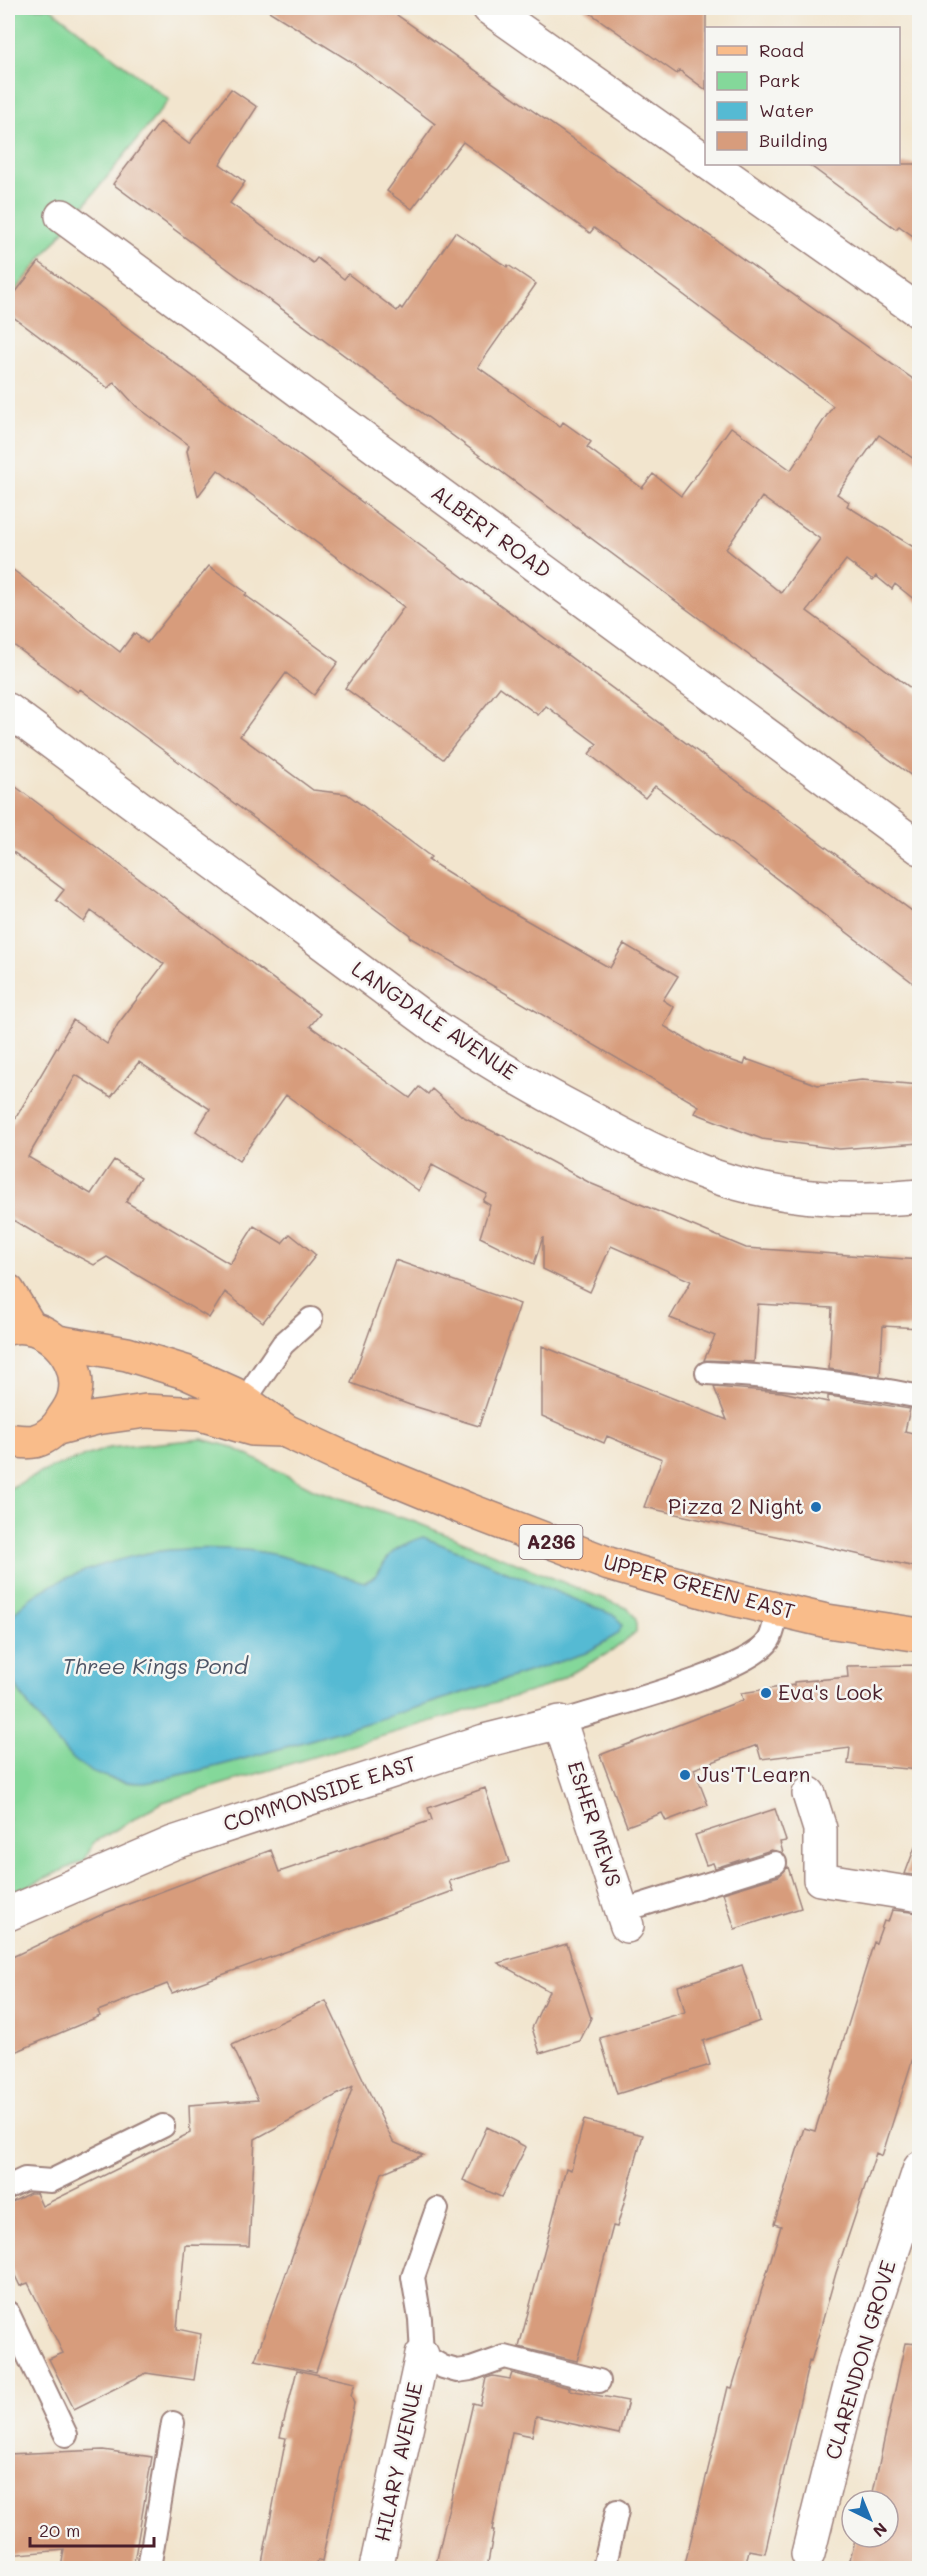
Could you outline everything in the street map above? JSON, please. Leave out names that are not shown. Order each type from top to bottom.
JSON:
[{"type":"main road","points":[[8,1291],[32,1332],[69,1357],[76,1375],[75,1394],[58,1428]]},
{"type":"main road","name":"UPPER GREEN EAST","points":[[32,1332],[127,1354],[185,1372],[244,1401],[286,1431],[357,1464],[609,1564],[716,1595],[826,1621],[920,1635]]},
{"type":"main road","name":"UPPER GREEN EAST","points":[[8,1440],[37,1441],[58,1428],[96,1418],[146,1411],[200,1414],[252,1429],[286,1431]]},
{"type":"street","points":[[489,8],[705,160]]},
{"type":"street","points":[[712,165],[920,312]]},
{"type":"street","name":"ALBERT ROAD","points":[[62,216],[920,848]]},
{"type":"street","name":"LANGDALE AVENUE","points":[[8,710],[436,1027],[494,1066],[542,1093],[662,1155],[736,1183],[814,1197],[862,1199],[920,1196]]},
{"type":"street","name":"COMMONSIDE EAST","points":[[8,1914],[173,1843],[484,1741],[560,1722]]},
{"type":"street","name":"ESHER MEWS","points":[[560,1722],[625,1919]]},
{"type":"street","points":[[809,1794],[820,1829],[820,1879],[920,1895]]},
{"type":"street","name":"CLARENDON GROVE","points":[[808,2554],[855,2365],[920,2168]]},
{"type":"street","name":"HILARY AVENUE","points":[[376,2568],[422,2355]]},
{"type":"lane","points":[[244,1401],[283,1344],[311,1319]]},
{"type":"lane","points":[[707,1373],[788,1378],[877,1388],[915,1396],[920,1400]]},
{"type":"lane","name":"COMMONSIDE EAST","points":[[560,1722],[699,1679],[748,1658],[769,1641],[778,1610]]},
{"type":"lane","points":[[625,1919],[775,1863]]},
{"type":"lane","points":[[8,2187],[25,2178],[51,2181],[163,2126]]},
{"type":"lane","points":[[437,2209],[413,2277],[420,2319],[422,2355],[443,2367],[457,2371],[471,2369],[505,2357],[599,2381]]},
{"type":"lane","points":[[8,2313],[66,2435]]},
{"type":"lane","points":[[149,2568],[173,2423]]},
{"type":"lane","points":[[604,2568],[617,2511]]},
{"type":"green space","points":[[8,8],[50,8],[169,100],[8,300]]},
{"type":"green space","points":[[202,1439],[232,1447],[315,1490],[415,1522],[629,1609],[636,1619],[636,1632],[612,1651],[546,1687],[163,1802],[93,1843],[85,1860],[8,1895],[8,1489],[53,1467],[109,1448]]},
{"type":"water","name":"Three Kings Pond","points":[[423,1537],[616,1616],[622,1625],[618,1634],[586,1653],[419,1707],[230,1763],[143,1783],[108,1778],[78,1763],[38,1718],[18,1689],[8,1668],[9,1624],[21,1606],[58,1582],[106,1564],[129,1557],[169,1550],[236,1549],[276,1555],[365,1582],[377,1573],[395,1550]]},
{"type":"building","points":[[264,8],[387,8],[920,384],[920,463],[879,435],[837,494],[849,502],[847,506],[920,551],[920,604],[895,584],[892,589],[876,576],[873,580],[846,560],[807,611],[920,695],[920,782],[113,184],[160,122],[189,144],[231,89],[257,107],[220,164],[245,182],[230,203],[313,263],[317,258],[344,279],[348,274],[397,311],[400,307],[402,309],[455,232],[536,284],[478,367],[560,427],[563,422],[591,442],[587,447],[642,488],[653,474],[681,496],[731,427],[791,470],[833,406],[594,228],[590,233],[463,142],[412,209],[387,191],[435,124],[353,63]],"holes":[[[762,497],[820,539],[781,593],[726,549]]]},
{"type":"building","points":[[583,8],[706,8],[705,89],[679,70],[677,74]]},
{"type":"building","points":[[920,164],[920,241],[899,226],[896,229],[809,165]]},
{"type":"building","points":[[39,262],[920,917],[920,988],[655,786],[645,798],[589,754],[597,744],[546,706],[538,715],[500,687],[443,759],[345,688],[404,607],[218,470],[198,496],[187,451],[189,445],[136,406],[114,382],[108,388],[8,313],[8,302]]},
{"type":"building","points":[[8,566],[120,652],[134,633],[147,643],[209,566],[338,662],[314,695],[286,673],[240,736],[313,790],[347,794],[431,857],[428,860],[512,912],[610,968],[624,944],[678,976],[663,1000],[674,1007],[664,1026],[705,1051],[744,1065],[746,1059],[818,1085],[862,1080],[920,1085],[920,1143],[839,1149],[762,1139],[695,1113],[699,1106],[409,937],[410,935],[175,759],[80,689],[78,692],[8,641]]},
{"type":"building","points":[[8,781],[320,1014],[310,1026],[410,1098],[419,1087],[428,1094],[432,1089],[462,1116],[592,1184],[746,1248],[920,1260],[920,1328],[883,1326],[880,1376],[829,1369],[832,1308],[758,1304],[754,1362],[704,1360],[715,1336],[670,1318],[691,1281],[611,1246],[590,1292],[543,1269],[543,1237],[534,1264],[480,1237],[490,1205],[483,1201],[487,1194],[432,1165],[419,1191],[286,1095],[239,1161],[196,1131],[210,1109],[139,1062],[111,1097],[76,1075],[28,1157],[91,1194],[114,1160],[141,1177],[126,1202],[230,1264],[254,1226],[282,1243],[290,1234],[316,1255],[263,1322],[225,1292],[209,1318],[107,1257],[94,1265],[8,1217],[8,1131],[73,1020],[107,1044],[118,1024],[164,964],[91,911],[84,922],[56,900],[64,890],[8,848]]},
{"type":"building","points":[[395,1260],[520,1304],[479,1426],[410,1405],[351,1383]]},
{"type":"building","points":[[542,1346],[727,1420],[714,1387],[782,1392],[828,1402],[828,1396],[910,1409],[905,1431],[920,1435],[920,1568],[644,1507],[662,1459],[607,1436],[604,1443],[542,1416]]},
{"type":"building","points":[[920,1665],[920,1770],[848,1764],[850,1748],[761,1759],[757,1745],[694,1769],[708,1805],[666,1821],[662,1813],[627,1826],[600,1755],[743,1700],[741,1693],[794,1685],[794,1682],[848,1677],[847,1666]]},
{"type":"building","points":[[485,1788],[509,1862],[449,1881],[453,1891],[172,1993],[167,1984],[98,2011],[100,2016],[8,2055],[8,1959],[105,1913],[271,1850],[279,1872],[432,1820],[428,1808]]},
{"type":"building","points":[[775,1809],[786,1841],[780,1842],[783,1853],[771,1850],[715,1868],[713,1863],[706,1865],[695,1835]]},
{"type":"building","points":[[915,1847],[920,1847],[920,1876],[905,1874]]},
{"type":"building","points":[[788,1867],[801,1908],[735,1929],[723,1893],[779,1876]]},
{"type":"building","points":[[892,1910],[920,1913],[920,2036],[882,2156],[876,2153],[836,2273],[811,2362],[809,2361],[765,2553],[749,2550],[745,2568],[684,2568],[728,2387],[732,2388],[781,2226],[774,2224],[804,2128],[815,2131],[874,1942],[876,1943],[884,1921],[888,1922]]},
{"type":"building","points":[[567,1944],[591,2018],[580,2041],[540,2053],[532,2028],[549,1991],[498,1963]]},
{"type":"building","points":[[742,1965],[760,2021],[703,2041],[710,2065],[617,2094],[600,2038],[685,2012],[678,1986]]},
{"type":"building","points":[[326,2001],[393,2142],[423,2155],[382,2173],[316,2372],[255,2360],[353,2086],[255,2139],[249,2246],[185,2245],[177,2329],[201,2334],[194,2380],[146,2373],[74,2409],[49,2359],[63,2353],[28,2283],[20,2286],[8,2261],[8,2204],[30,2193],[36,2193],[42,2206],[190,2133],[189,2105],[258,2100],[232,2045]]},
{"type":"building","points":[[584,2120],[643,2135],[617,2227],[613,2226],[577,2361],[519,2347],[566,2168],[571,2170]]},
{"type":"building","points":[[487,2127],[526,2147],[501,2197],[463,2180]]},
{"type":"building","points":[[905,2343],[920,2344],[920,2568],[848,2568],[853,2549],[900,2549],[900,2489],[874,2489]]},
{"type":"building","points":[[297,2370],[355,2383],[351,2395],[354,2403],[322,2561],[318,2560],[316,2568],[261,2568],[286,2438],[280,2437]]},
{"type":"building","points":[[512,2373],[570,2388],[569,2390],[628,2401],[619,2434],[536,2416],[532,2436],[512,2432],[492,2530],[494,2530],[487,2568],[435,2568],[473,2403],[480,2405],[486,2378],[493,2376],[510,2379]]},
{"type":"building","points":[[103,2450],[152,2457],[133,2568],[61,2568],[64,2550],[8,2555],[8,2454]]},
{"type":"place","name":"Pizza 2 Night","points":[[816,1507]]},
{"type":"place","name":"Eva's Look","points":[[766,1693]]},
{"type":"place","name":"Jus'T'Learn","points":[[685,1775]]}]
